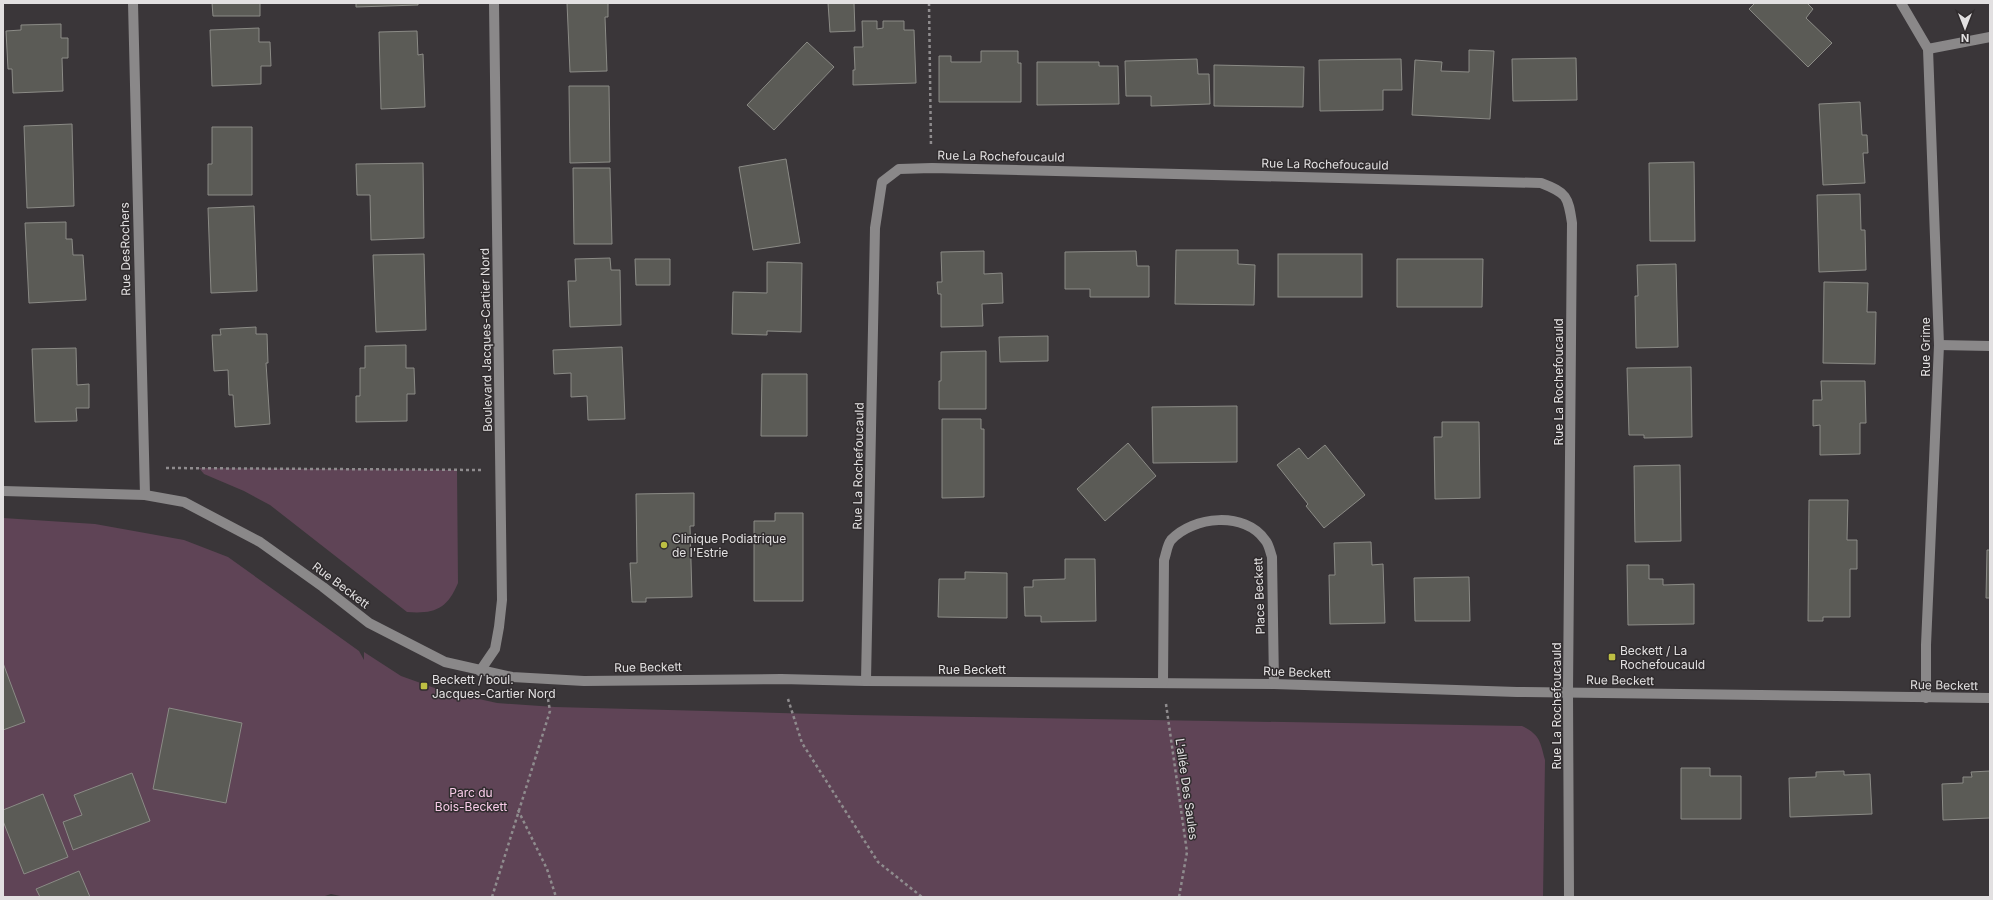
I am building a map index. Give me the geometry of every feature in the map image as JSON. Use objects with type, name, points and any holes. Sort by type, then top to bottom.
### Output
[{"type":"street","name":"Rue DesRochers","points":[[133,3],[143,468],[145,495]]},
{"type":"street","name":"Boulevard Jacques-Cartier Nord","points":[[480,671],[495,649],[500,628],[502,600],[494,3]]},
{"type":"street","name":"Rue Grime","points":[[1901,3],[1928,49],[1939,345],[1926,645],[1926,698]]},
{"type":"street","points":[[1928,49],[1990,37]]},
{"type":"street","name":"Rue La Rochefoucauld","points":[[866,681],[875,228],[882,182],[899,169],[932,168],[1541,182],[1560,190],[1569,203],[1572,223],[1568,692],[1569,897]]},
{"type":"street","points":[[1939,345],[1990,346]]},
{"type":"street","name":"Rue Beckett","points":[[3,490],[145,495],[184,502],[260,542],[323,587],[369,623],[445,662],[512,677],[584,680],[781,678],[866,681],[1274,684],[1568,692],[1990,698]]},
{"type":"street","name":"Place Beckett","points":[[1162,683],[1164,560],[1170,541],[1187,527],[1204,521],[1227,520],[1249,526],[1265,540],[1272,557],[1274,684]]},
{"type":"path","points":[[929,3],[932,168]]},
{"type":"path","points":[[143,468],[501,470]]},
{"type":"path","points":[[781,678],[802,743],[878,862],[922,897]]},
{"type":"path","points":[[492,897],[550,711],[544,679]]},
{"type":"path","name":"L'allée Des Saules","points":[[1162,683],[1187,852],[1179,897]]},
{"type":"path","points":[[518,810],[547,868],[556,897]]},
{"type":"green space","points":[[199,468],[457,470],[458,583],[454,592],[444,604],[433,611],[407,612],[270,505],[244,491],[204,474]]},
{"type":"green space","name":"Parc du Bois-Beckett","points":[[3,518],[95,524],[184,540],[228,557],[359,651],[364,660],[364,652],[401,676],[443,691],[497,703],[555,707],[853,715],[1522,726],[1536,736],[1542,748],[1545,760],[1543,897],[345,897],[331,894],[322,897],[3,897]]},
{"type":"building","points":[[212,3],[260,3],[260,16],[213,16]]},
{"type":"building","points":[[356,3],[418,3],[418,5],[356,7]]},
{"type":"building","points":[[567,3],[608,3],[608,17],[605,17],[607,71],[570,72]]},
{"type":"building","points":[[828,3],[854,3],[855,31],[830,32]]},
{"type":"building","points":[[1755,3],[1807,3],[1813,9],[1806,18],[1832,43],[1808,67],[1749,9]]},
{"type":"building","points":[[862,21],[877,21],[877,29],[883,28],[883,21],[904,21],[904,30],[914,30],[916,83],[853,85],[853,70],[855,70],[854,47],[863,47]]},
{"type":"building","points":[[61,24],[61,38],[68,38],[68,58],[62,58],[63,91],[13,93],[12,69],[8,69],[6,31],[21,30],[21,25]]},
{"type":"building","points":[[259,28],[259,42],[270,42],[271,66],[261,66],[261,84],[212,86],[210,30]]},
{"type":"building","points":[[417,31],[418,55],[423,54],[425,107],[381,109],[379,32]]},
{"type":"building","points":[[807,42],[834,67],[774,130],[747,105]]},
{"type":"building","points":[[1469,50],[1494,51],[1490,119],[1412,115],[1415,60],[1442,62],[1441,71],[1469,72]]},
{"type":"building","points":[[981,51],[1018,51],[1018,63],[1021,63],[1021,102],[939,102],[939,56],[951,56],[951,62],[981,62]]},
{"type":"building","points":[[1576,58],[1577,100],[1513,101],[1512,59]]},
{"type":"building","points":[[1197,59],[1198,74],[1209,74],[1210,104],[1151,106],[1151,96],[1126,96],[1125,61]]},
{"type":"building","points":[[1401,59],[1402,90],[1383,90],[1383,110],[1320,111],[1319,60]]},
{"type":"building","points":[[1037,62],[1099,62],[1099,66],[1118,66],[1119,104],[1037,105]]},
{"type":"building","points":[[1214,65],[1304,67],[1303,107],[1214,106]]},
{"type":"building","points":[[569,86],[609,86],[610,162],[570,163]]},
{"type":"building","points":[[1860,102],[1862,135],[1867,135],[1868,153],[1863,153],[1865,183],[1823,185],[1819,104]]},
{"type":"building","points":[[72,124],[74,206],[27,208],[24,126]]},
{"type":"building","points":[[212,127],[252,127],[252,195],[208,195],[208,164],[212,164]]},
{"type":"building","points":[[786,159],[800,243],[753,250],[739,167]]},
{"type":"building","points":[[1694,162],[1695,241],[1650,241],[1649,163]]},
{"type":"building","points":[[423,163],[424,238],[371,240],[370,195],[357,195],[356,164]]},
{"type":"building","points":[[573,168],[610,168],[612,244],[574,244]]},
{"type":"building","points":[[1860,194],[1861,230],[1865,230],[1866,270],[1819,272],[1817,195]]},
{"type":"building","points":[[254,206],[257,291],[211,293],[208,208]]},
{"type":"building","points":[[66,222],[66,239],[72,239],[73,255],[83,255],[86,300],[29,303],[25,223]]},
{"type":"building","points":[[1176,250],[1238,250],[1238,264],[1255,265],[1254,305],[1175,304]]},
{"type":"building","points":[[984,251],[984,274],[1002,273],[1003,303],[982,304],[983,326],[941,327],[941,294],[938,294],[937,282],[942,282],[941,252]]},
{"type":"building","points":[[1136,251],[1137,266],[1149,266],[1149,297],[1090,297],[1090,289],[1065,289],[1065,252]]},
{"type":"building","points":[[424,254],[426,330],[376,332],[373,255]]},
{"type":"building","points":[[1278,254],[1362,254],[1362,297],[1278,297]]},
{"type":"building","points":[[610,258],[611,270],[620,270],[621,325],[570,327],[568,281],[576,281],[575,259]]},
{"type":"building","points":[[635,259],[670,259],[670,285],[636,285]]},
{"type":"building","points":[[1397,259],[1483,259],[1482,307],[1397,307]]},
{"type":"building","points":[[767,262],[802,263],[801,332],[767,331],[767,335],[732,334],[733,292],[767,293]]},
{"type":"building","points":[[1676,264],[1678,347],[1636,348],[1635,296],[1638,296],[1637,265]]},
{"type":"building","points":[[1824,282],[1868,283],[1867,312],[1876,312],[1875,364],[1823,363]]},
{"type":"building","points":[[256,327],[256,334],[267,334],[268,363],[266,363],[270,424],[235,427],[233,395],[229,395],[228,370],[214,371],[212,335],[221,335],[220,329]]},
{"type":"building","points":[[1048,336],[1048,361],[1000,362],[999,337]]},
{"type":"building","points":[[406,345],[406,368],[414,368],[415,394],[407,394],[407,421],[356,422],[356,396],[360,396],[360,368],[365,368],[365,346]]},
{"type":"building","points":[[622,347],[625,419],[588,420],[587,396],[571,397],[571,373],[554,374],[553,350]]},
{"type":"building","points":[[76,348],[77,385],[89,384],[89,408],[76,408],[77,421],[35,422],[32,349]]},
{"type":"building","points":[[986,351],[986,409],[939,409],[941,352]]},
{"type":"building","points":[[1691,367],[1692,437],[1644,438],[1644,435],[1629,435],[1627,368]]},
{"type":"building","points":[[762,374],[807,374],[807,436],[761,436]]},
{"type":"building","points":[[1821,381],[1865,381],[1866,423],[1860,423],[1860,454],[1820,455],[1820,425],[1813,426],[1813,400],[1822,400]]},
{"type":"building","points":[[1237,406],[1237,462],[1153,463],[1152,407]]},
{"type":"building","points":[[942,419],[981,419],[981,429],[984,429],[984,497],[942,498]]},
{"type":"building","points":[[1442,422],[1479,422],[1480,498],[1435,499],[1434,437],[1442,437]]},
{"type":"building","points":[[1128,443],[1156,476],[1105,521],[1077,489]]},
{"type":"building","points":[[1325,445],[1365,495],[1324,528],[1306,506],[1308,504],[1277,465],[1299,448],[1308,459]]},
{"type":"building","points":[[1680,465],[1681,541],[1635,542],[1634,466]]},
{"type":"building","name":"Clinique Podiatrique de l'Estrie","points":[[694,493],[694,526],[690,526],[692,597],[646,598],[646,602],[632,602],[630,563],[637,563],[636,494]]},
{"type":"building","points":[[1809,500],[1848,500],[1847,540],[1857,540],[1857,569],[1850,569],[1850,617],[1823,617],[1823,621],[1808,621]]},
{"type":"building","points":[[775,513],[803,513],[803,601],[754,601],[754,521],[775,521]]},
{"type":"building","points":[[1371,542],[1372,565],[1383,564],[1385,623],[1330,624],[1329,575],[1335,575],[1334,543]]},
{"type":"building","points":[[1987,550],[1990,550],[1990,598],[1986,598]]},
{"type":"building","points":[[1065,559],[1095,559],[1096,621],[1041,622],[1041,616],[1025,616],[1024,587],[1033,587],[1033,580],[1065,579]]},
{"type":"building","points":[[1627,565],[1649,565],[1649,579],[1663,579],[1663,585],[1694,584],[1694,624],[1628,625]]},
{"type":"building","points":[[965,572],[1007,573],[1007,618],[938,617],[939,579],[965,579]]},
{"type":"building","points":[[1469,577],[1470,621],[1415,621],[1414,578]]},
{"type":"building","points":[[3,663],[25,722],[3,730]]},
{"type":"building","points":[[169,708],[242,723],[226,803],[153,789]]},
{"type":"building","points":[[1681,768],[1710,768],[1710,776],[1741,776],[1741,819],[1681,819]]},
{"type":"building","points":[[1844,771],[1844,775],[1870,774],[1872,814],[1790,817],[1789,778],[1816,777],[1816,772]]},
{"type":"building","points":[[1990,771],[1990,818],[1943,820],[1942,784],[1963,783],[1963,777],[1972,777],[1971,772]]},
{"type":"building","points":[[132,773],[150,821],[73,850],[63,822],[82,815],[74,795]]},
{"type":"building","points":[[43,794],[68,857],[24,874],[3,821],[3,810]]},
{"type":"building","points":[[79,871],[90,897],[40,897],[36,889]]},
{"type":"place","name":"Clinique Podiatrique de l'Estrie","points":[[664,545]]},
{"type":"place","name":"Beckett / La Rochefoucauld","points":[[1612,657]]},
{"type":"place","name":"Beckett / boul. Jacques-Cartier Nord","points":[[424,686]]}]
